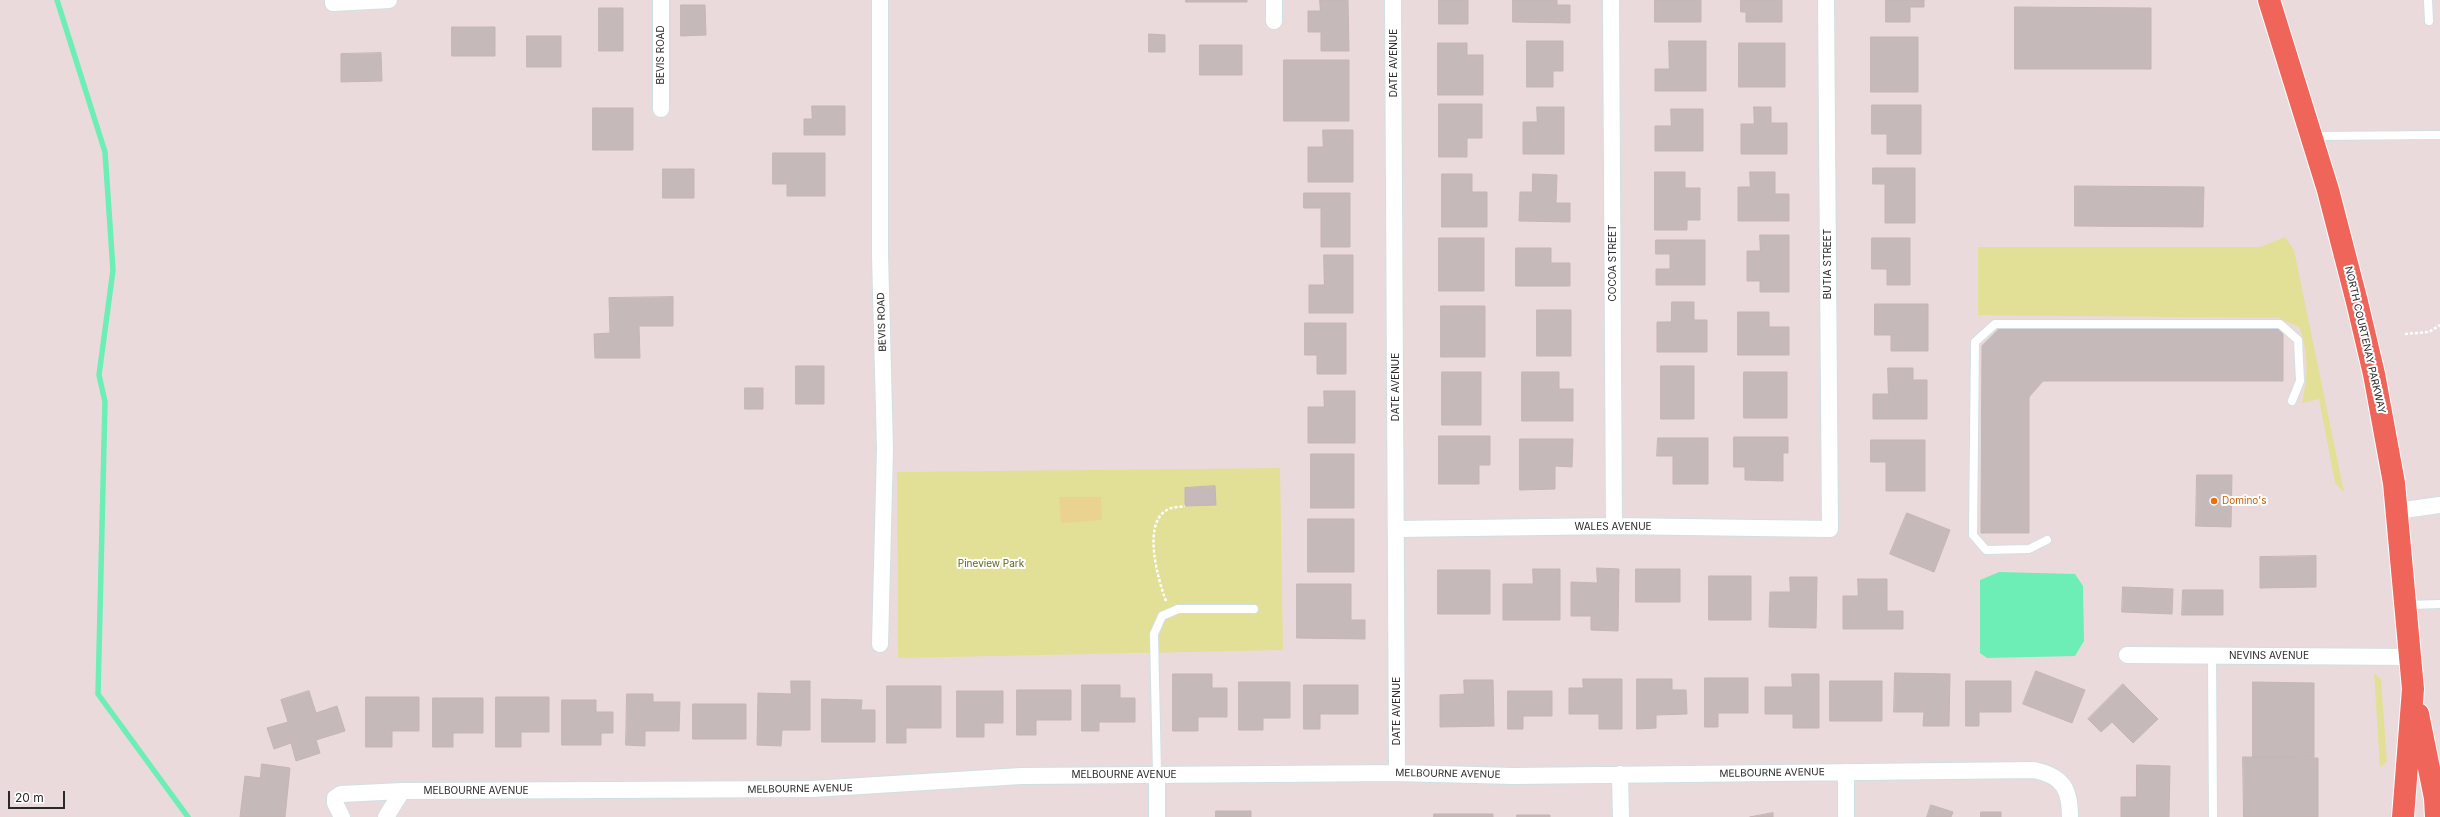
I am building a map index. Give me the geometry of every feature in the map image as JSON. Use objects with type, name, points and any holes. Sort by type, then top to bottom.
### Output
[{"type":"main road","name":"NORTH COURTENAY PARKWAY","points":[[2269,0],[2330,197],[2372,367],[2397,511],[2412,689],[2403,817]]},
{"type":"main road","name":"NORTH COURTENAY PARKWAY","points":[[2412,689],[2435,798],[2436,817]]},
{"type":"street","points":[[333,0],[333,4],[389,0]]},
{"type":"street","name":"BEVIS ROAD","points":[[661,0],[661,109]]},
{"type":"street","name":"BEVIS ROAD","points":[[880,0],[880,254],[885,449],[880,644]]},
{"type":"street","points":[[1274,0],[1274,21]]},
{"type":"street","name":"DATE AVENUE","points":[[1393,0],[1397,529],[1397,773]]},
{"type":"street","name":"COCOA STREET","points":[[1611,0],[1614,526]]},
{"type":"street","name":"BUTIA STREET","points":[[1826,0],[1830,529]]},
{"type":"street","points":[[2397,511],[2440,505]]},
{"type":"street","name":"WALES AVENUE","points":[[1397,529],[1614,526],[1830,529]]},
{"type":"street","name":"NEVINS AVENUE","points":[[2128,655],[2410,657]]},
{"type":"street","name":"MELBOURNE AVENUE","points":[[342,817],[334,803],[335,798],[341,794],[402,791],[813,789],[1021,776],[1157,774],[1397,773],[1513,776],[2034,770],[2049,773],[2066,789],[2070,800],[2070,817]]},
{"type":"street","points":[[1846,772],[1846,815]]},
{"type":"street","points":[[1157,774],[1157,817]]},
{"type":"street","points":[[1620,774],[1621,817]]},
{"type":"street","points":[[386,817],[402,791]]},
{"type":"lane","points":[[2428,0],[2429,20]]},
{"type":"lane","points":[[2312,136],[2440,135]]},
{"type":"lane","points":[[2047,540],[2029,549],[1986,550],[1973,535],[1975,342],[1995,324],[2280,324],[2298,340],[2300,381],[2292,401]]},
{"type":"lane","points":[[2406,605],[2440,604]]},
{"type":"lane","points":[[1157,774],[1154,634],[1162,616],[1178,609],[1254,608]]},
{"type":"lane","points":[[2212,656],[2213,817]]},
{"type":"path","points":[[2405,334],[2429,332],[2440,324]]},
{"type":"path","points":[[1170,612],[1163,590],[1152,534],[1157,519],[1167,510],[1185,506]]},
{"type":"green space","points":[[2285,237],[2294,250],[2344,492],[2335,483],[2319,399],[2302,403],[2306,374],[2306,355],[2305,346],[2299,327],[2278,318],[1978,315],[1978,247],[2260,247]]},
{"type":"green space","name":"Pineview Park","points":[[1280,468],[1283,650],[898,658],[897,472]]},
{"type":"green space","points":[[2374,673],[2381,679],[2387,762],[2380,767]]},
{"type":"shaded area","points":[[1059,497],[1101,497],[1102,520],[1061,523]]},
{"type":"shaded area","points":[[1999,572],[2075,574],[2083,586],[2084,641],[2075,656],[1987,658],[1980,653],[1980,580]]},
{"type":"building","points":[[1186,0],[1247,0],[1247,2],[1186,2]]},
{"type":"building","points":[[1320,0],[1348,0],[1349,51],[1321,51],[1321,32],[1308,32],[1308,11],[1320,11]]},
{"type":"building","points":[[1439,0],[1468,0],[1468,24],[1439,24]]},
{"type":"building","points":[[1513,0],[1557,0],[1557,5],[1570,5],[1570,23],[1513,22]]},
{"type":"building","points":[[1655,0],[1701,0],[1701,22],[1655,22]]},
{"type":"building","points":[[1741,0],[1782,0],[1782,22],[1746,22],[1746,12],[1741,12]]},
{"type":"building","points":[[1886,0],[1924,0],[1924,7],[1910,7],[1910,22],[1886,22]]},
{"type":"building","points":[[681,5],[705,5],[706,35],[681,36]]},
{"type":"building","points":[[2015,7],[2151,8],[2151,69],[2015,69]]},
{"type":"building","points":[[599,8],[623,8],[623,51],[599,51]]},
{"type":"building","points":[[452,27],[495,27],[495,56],[452,56]]},
{"type":"building","points":[[1149,34],[1165,35],[1165,52],[1149,52]]},
{"type":"building","points":[[527,36],[561,36],[561,67],[527,67]]},
{"type":"building","points":[[1871,37],[1918,37],[1918,92],[1871,92]]},
{"type":"building","points":[[1527,41],[1563,41],[1563,71],[1553,71],[1553,87],[1527,87]]},
{"type":"building","points":[[1669,41],[1706,41],[1706,91],[1655,91],[1655,69],[1669,69]]},
{"type":"building","points":[[1438,43],[1467,43],[1467,55],[1483,55],[1483,95],[1438,95]]},
{"type":"building","points":[[1739,43],[1785,43],[1785,87],[1739,87]]},
{"type":"building","points":[[1200,45],[1242,45],[1242,75],[1200,75]]},
{"type":"building","points":[[381,53],[382,81],[341,82],[341,54]]},
{"type":"building","points":[[1284,60],[1349,60],[1349,121],[1284,121]]},
{"type":"building","points":[[1439,104],[1482,104],[1482,138],[1467,138],[1467,157],[1439,157]]},
{"type":"building","points":[[1872,105],[1921,105],[1921,154],[1887,154],[1887,134],[1872,134]]},
{"type":"building","points":[[812,106],[845,106],[845,135],[804,135],[804,119],[812,119]]},
{"type":"building","points":[[1537,107],[1564,107],[1564,154],[1523,154],[1523,122],[1537,122]]},
{"type":"building","points":[[1754,107],[1771,107],[1771,123],[1787,123],[1787,154],[1741,154],[1741,124],[1754,124]]},
{"type":"building","points":[[593,108],[633,108],[633,150],[593,150]]},
{"type":"building","points":[[1671,109],[1703,109],[1703,151],[1655,151],[1655,126],[1671,126]]},
{"type":"building","points":[[1323,130],[1353,130],[1353,182],[1308,182],[1308,147],[1323,147]]},
{"type":"building","points":[[773,153],[825,153],[825,196],[787,196],[787,184],[773,184]]},
{"type":"building","points":[[1873,168],[1915,168],[1915,223],[1885,223],[1885,184],[1873,184]]},
{"type":"building","points":[[663,169],[694,169],[694,198],[663,198]]},
{"type":"building","points":[[1655,172],[1685,172],[1685,188],[1700,188],[1700,220],[1687,220],[1687,230],[1655,230]]},
{"type":"building","points":[[1750,172],[1775,172],[1775,194],[1789,194],[1789,221],[1738,221],[1738,187],[1750,187]]},
{"type":"building","points":[[1442,174],[1472,174],[1472,192],[1487,192],[1487,227],[1442,227]]},
{"type":"building","points":[[1533,174],[1557,175],[1556,203],[1570,203],[1570,222],[1519,221],[1520,192],[1532,192]]},
{"type":"building","points":[[2075,186],[2204,187],[2203,227],[2075,226]]},
{"type":"building","points":[[1304,193],[1350,193],[1350,247],[1321,247],[1321,208],[1304,208]]},
{"type":"building","points":[[1760,235],[1789,235],[1789,292],[1760,292],[1760,281],[1747,281],[1747,251],[1760,251]]},
{"type":"building","points":[[1439,238],[1484,238],[1484,291],[1439,291]]},
{"type":"building","points":[[1872,238],[1910,238],[1910,285],[1887,285],[1887,269],[1872,269]]},
{"type":"building","points":[[1656,240],[1705,240],[1705,285],[1656,285],[1656,269],[1670,269],[1670,254],[1656,254]]},
{"type":"building","points":[[1516,248],[1551,248],[1551,263],[1570,263],[1570,286],[1516,286]]},
{"type":"building","points":[[1324,255],[1353,255],[1353,313],[1309,313],[1309,285],[1324,285]]},
{"type":"building","points":[[673,297],[673,326],[639,326],[640,358],[595,358],[594,334],[610,333],[609,298]]},
{"type":"building","points":[[1672,302],[1694,302],[1694,320],[1707,320],[1707,352],[1657,352],[1657,322],[1671,322]]},
{"type":"building","points":[[1875,304],[1928,304],[1928,351],[1891,351],[1891,335],[1875,335]]},
{"type":"building","points":[[1441,306],[1485,306],[1485,357],[1441,357]]},
{"type":"building","points":[[1537,310],[1571,310],[1571,356],[1537,356]]},
{"type":"building","points":[[1738,312],[1769,312],[1769,327],[1789,327],[1789,355],[1738,355]]},
{"type":"building","points":[[1305,323],[1346,323],[1346,374],[1317,374],[1317,355],[1305,355]]},
{"type":"building","points":[[1999,329],[2283,329],[2283,381],[2043,381],[2029,397],[2029,533],[1981,533],[1982,346]]},
{"type":"building","points":[[796,366],[824,366],[824,404],[796,404]]},
{"type":"building","points":[[1661,366],[1694,366],[1694,419],[1661,419]]},
{"type":"building","points":[[1888,368],[1913,368],[1913,380],[1927,380],[1927,419],[1873,419],[1873,394],[1888,394]]},
{"type":"building","points":[[1442,372],[1481,372],[1481,425],[1442,425]]},
{"type":"building","points":[[1522,372],[1559,372],[1559,389],[1573,389],[1573,421],[1522,421]]},
{"type":"building","points":[[1744,372],[1787,372],[1787,418],[1744,418]]},
{"type":"building","points":[[745,388],[763,388],[763,409],[745,409]]},
{"type":"building","points":[[1324,391],[1355,391],[1355,443],[1308,443],[1308,407],[1324,407]]},
{"type":"building","points":[[1439,436],[1490,436],[1490,465],[1479,465],[1479,484],[1439,484]]},
{"type":"building","points":[[1734,437],[1788,437],[1788,453],[1783,453],[1783,481],[1745,480],[1745,467],[1734,467]]},
{"type":"building","points":[[1658,438],[1708,438],[1708,484],[1673,484],[1673,456],[1657,456]]},
{"type":"building","points":[[1520,439],[1573,439],[1572,467],[1555,466],[1555,489],[1520,490]]},
{"type":"building","points":[[1871,440],[1925,440],[1925,491],[1886,491],[1886,462],[1871,462]]},
{"type":"building","points":[[1311,454],[1354,454],[1354,508],[1311,508]]},
{"type":"building","name":"Domino's","points":[[2197,475],[2232,475],[2231,527],[2196,526]]},
{"type":"building","points":[[1215,486],[1216,505],[1185,506],[1185,488]]},
{"type":"building","points":[[1907,513],[1950,530],[1934,572],[1890,554]]},
{"type":"building","points":[[1308,519],[1354,519],[1354,572],[1308,572]]},
{"type":"building","points":[[2316,556],[2316,587],[2260,588],[2260,557]]},
{"type":"building","points":[[1597,568],[1619,569],[1618,631],[1591,630],[1591,616],[1571,616],[1571,582],[1597,583]]},
{"type":"building","points":[[1533,569],[1560,569],[1560,620],[1503,620],[1503,584],[1533,584]]},
{"type":"building","points":[[1636,569],[1680,569],[1680,602],[1636,602]]},
{"type":"building","points":[[1438,570],[1490,570],[1490,614],[1438,614]]},
{"type":"building","points":[[1709,576],[1751,576],[1751,620],[1709,620]]},
{"type":"building","points":[[1790,577],[1817,577],[1816,628],[1769,627],[1770,592],[1790,592]]},
{"type":"building","points":[[1858,579],[1887,579],[1887,611],[1903,611],[1903,629],[1843,629],[1843,596],[1858,596]]},
{"type":"building","points":[[1297,584],[1351,584],[1351,620],[1365,620],[1365,639],[1297,638]]},
{"type":"building","points":[[2123,587],[2173,589],[2172,614],[2122,612]]},
{"type":"building","points":[[2183,590],[2223,590],[2223,615],[2182,615]]},
{"type":"building","points":[[2036,671],[2085,690],[2072,723],[2023,704]]},
{"type":"building","points":[[1895,673],[1950,674],[1949,726],[1923,726],[1924,712],[1894,712]]},
{"type":"building","points":[[1173,674],[1212,674],[1212,688],[1227,688],[1227,717],[1198,717],[1198,731],[1173,731]]},
{"type":"building","points":[[1792,674],[1819,674],[1819,728],[1793,728],[1793,714],[1765,714],[1765,687],[1792,687]]},
{"type":"building","points":[[1705,678],[1748,678],[1748,713],[1718,713],[1718,727],[1705,727]]},
{"type":"building","points":[[1583,679],[1622,679],[1622,729],[1599,729],[1599,714],[1569,714],[1569,688],[1583,688]]},
{"type":"building","points":[[1637,679],[1672,679],[1672,690],[1686,690],[1687,714],[1656,715],[1656,728],[1637,729]]},
{"type":"building","points":[[1464,680],[1493,680],[1494,726],[1440,727],[1440,695],[1464,694]]},
{"type":"building","points":[[791,681],[810,681],[810,730],[782,730],[781,746],[757,745],[758,693],[791,694]]},
{"type":"building","points":[[1830,681],[1882,681],[1882,721],[1830,721]]},
{"type":"building","points":[[1966,681],[2011,681],[2011,712],[1979,712],[1979,726],[1966,726]]},
{"type":"building","points":[[1239,682],[1290,682],[1290,718],[1263,718],[1263,730],[1239,730]]},
{"type":"building","points":[[2253,682],[2314,683],[2314,757],[2253,757]]},
{"type":"building","points":[[2123,684],[2158,719],[2133,743],[2112,722],[2101,732],[2088,719]]},
{"type":"building","points":[[1082,685],[1120,685],[1120,698],[1135,698],[1135,722],[1099,722],[1099,731],[1082,731]]},
{"type":"building","points":[[1304,685],[1358,685],[1358,714],[1320,714],[1320,729],[1304,729]]},
{"type":"building","points":[[887,686],[941,686],[941,728],[906,728],[906,743],[887,743]]},
{"type":"building","points":[[1017,690],[1071,690],[1071,720],[1036,720],[1036,735],[1017,735]]},
{"type":"building","points":[[309,691],[316,713],[337,706],[345,731],[316,740],[320,753],[296,761],[291,743],[274,749],[267,728],[288,722],[281,700]]},
{"type":"building","points":[[957,691],[1003,691],[1003,723],[984,723],[984,737],[957,737]]},
{"type":"building","points":[[1508,691],[1552,691],[1552,716],[1523,716],[1523,729],[1508,729]]},
{"type":"building","points":[[627,694],[653,694],[653,702],[680,702],[679,731],[645,731],[645,746],[626,745]]},
{"type":"building","points":[[366,697],[419,697],[419,731],[392,731],[392,747],[366,747]]},
{"type":"building","points":[[496,697],[549,697],[549,732],[521,732],[521,747],[496,747]]},
{"type":"building","points":[[433,698],[483,698],[483,733],[453,733],[453,747],[433,747]]},
{"type":"building","points":[[822,699],[862,700],[861,710],[875,710],[875,742],[822,742]]},
{"type":"building","points":[[562,700],[596,700],[596,712],[613,712],[613,733],[601,733],[601,745],[562,745]]},
{"type":"building","points":[[693,704],[746,704],[746,739],[693,739]]},
{"type":"building","points":[[2243,757],[2318,758],[2318,817],[2244,817]]},
{"type":"building","points":[[262,764],[290,768],[285,817],[240,817],[245,776],[260,778]]},
{"type":"building","points":[[2137,765],[2170,766],[2169,817],[2121,817],[2121,797],[2136,797]]},
{"type":"building","points":[[1931,805],[1953,812],[1951,817],[1927,817]]},
{"type":"building","points":[[1216,811],[1251,811],[1251,817],[1216,817]]},
{"type":"building","points":[[1981,812],[2001,812],[2001,817],[1981,817]]},
{"type":"building","points":[[1773,813],[1773,817],[1750,817]]},
{"type":"building","points":[[1434,814],[1493,814],[1493,817],[1434,817]]},
{"type":"building","points":[[1517,815],[1550,815],[1550,817],[1517,817]]},
{"type":"waterway","points":[[57,0],[105,152],[113,270],[99,375],[105,402],[98,694],[188,817]]},
{"type":"place","name":"Domino's","points":[[2214,501]]}]
